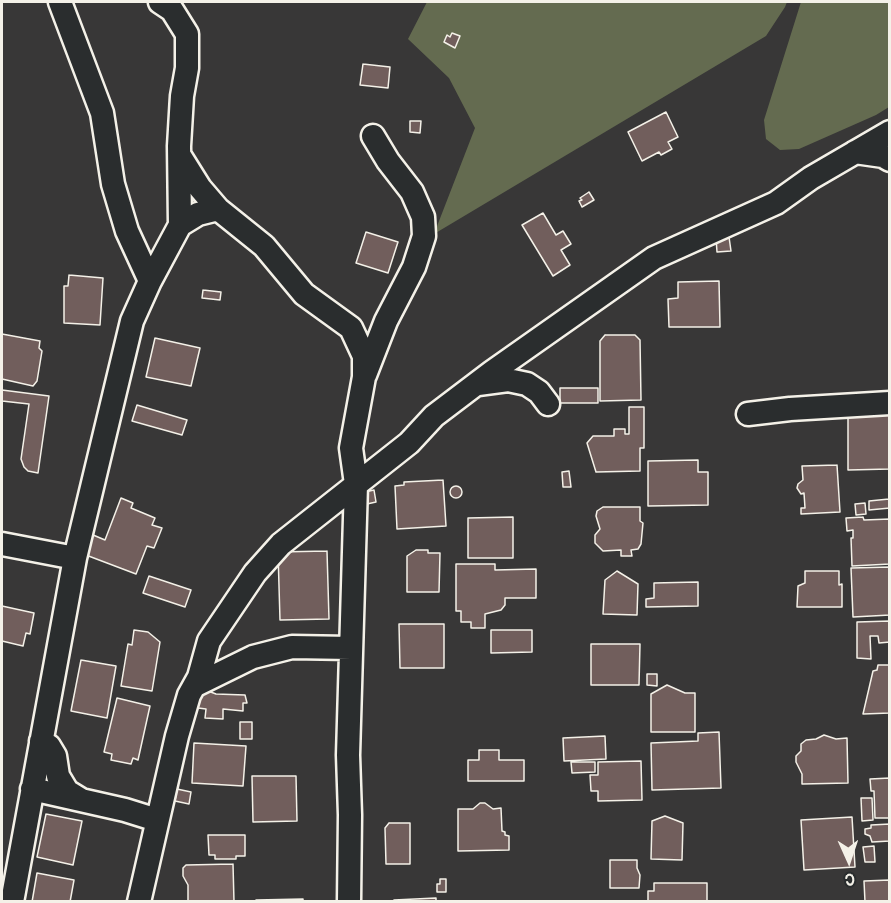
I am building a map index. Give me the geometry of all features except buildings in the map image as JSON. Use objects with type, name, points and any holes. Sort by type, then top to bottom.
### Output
[{"type":"street","points":[[60,2],[102,113],[113,184],[127,231],[150,281]]},
{"type":"street","points":[[12,902],[75,558],[132,321],[180,225],[182,96],[188,68],[187,34],[168,4]]},
{"type":"street","points":[[140,902],[177,736],[199,677],[209,641],[255,573],[281,544],[409,443],[434,416],[654,258],[776,203],[811,178],[890,132]]},
{"type":"street","points":[[350,902],[348,755],[356,484],[351,448],[364,377],[386,321],[414,267],[424,236],[423,217],[412,192],[387,161],[373,136]]},
{"type":"street","points":[[855,152],[883,156],[890,160]]},
{"type":"street","points":[[180,154],[200,188],[218,209],[264,246],[304,294],[351,328],[363,356],[364,377]]},
{"type":"street","points":[[180,225],[198,214],[218,209]]},
{"type":"street","points":[[475,385],[508,380],[527,384],[539,392],[548,404]]},
{"type":"street","points":[[748,414],[890,403]]},
{"type":"street","points":[[2,544],[75,558]]},
{"type":"street","points":[[194,686],[253,657],[292,647],[351,648]]},
{"type":"street","points":[[41,741],[49,746],[55,756],[58,776],[67,791],[81,800]]},
{"type":"street","points":[[32,789],[157,820]]},
{"type":"green space","points":[[427,2],[787,2],[766,36],[434,234],[475,128],[449,78],[408,39]]},
{"type":"green space","points":[[801,2],[889,2],[889,107],[799,149],[780,150],[766,139],[764,120]]}]
